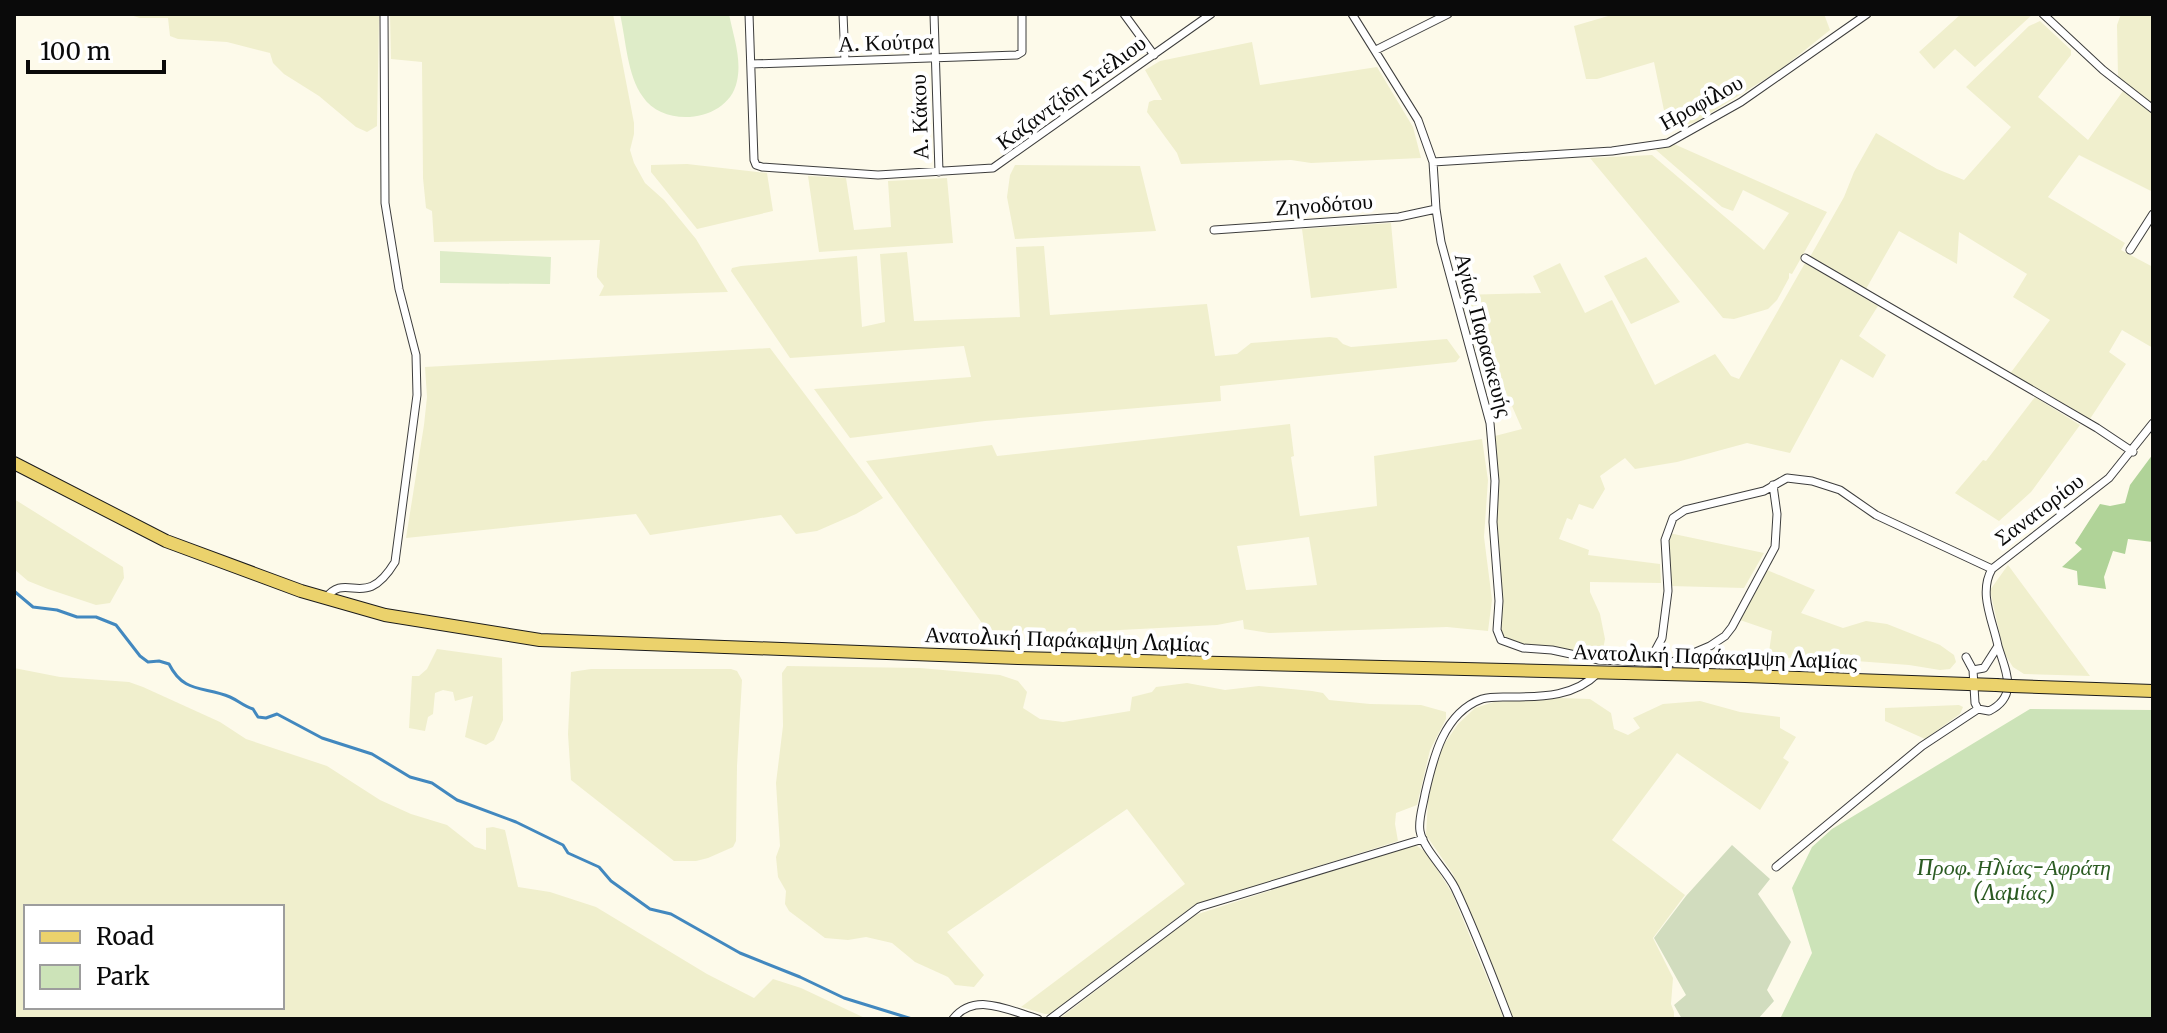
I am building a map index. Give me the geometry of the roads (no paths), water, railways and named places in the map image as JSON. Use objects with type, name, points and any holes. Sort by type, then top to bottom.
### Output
[{"type":"main road","name":"Ανατολική Παράκαμψη Λαμίας","points":[[14,463],[166,541],[325,599],[441,626],[573,643],[1599,672],[1641,664],[1974,684],[2153,691]]},
{"type":"street","points":[[325,599],[336,588],[345,586],[358,590],[377,585],[395,562],[417,395],[416,355],[399,289],[385,203],[384,14]]},
{"type":"street","points":[[749,14],[751,64]]},
{"type":"street","points":[[843,14],[845,61]]},
{"type":"street","name":"Α. Κάκου","points":[[934,14],[939,172]]},
{"type":"street","name":"Α. Κούτρα","points":[[751,64],[1017,55],[1022,52],[1022,14]]},
{"type":"street","points":[[1124,14],[1154,55]]},
{"type":"street","name":"Καζαντζίδη Στέλιου","points":[[751,64],[756,165],[861,175],[999,166],[1211,14]]},
{"type":"street","name":"Αγίας Παρασκευής","points":[[1352,14],[1418,120],[1433,162],[1436,209],[1449,273],[1490,423],[1495,481],[1493,531],[1499,636],[1509,645],[1523,648],[1641,664]]},
{"type":"street","points":[[1376,50],[1448,14]]},
{"type":"street","name":"Ηροφίλου","points":[[1433,162],[1612,151],[1668,143],[1741,102],[1867,14]]},
{"type":"street","points":[[2043,14],[2103,70],[2153,109]]},
{"type":"street","name":"Ζηνοδότου","points":[[1214,230],[1399,217],[1436,209]]},
{"type":"street","points":[[2130,250],[2153,214]]},
{"type":"street","points":[[1805,258],[2133,452]]},
{"type":"street","name":"Σανατορίου","points":[[1978,709],[1989,711],[2007,696],[2007,676],[1985,593],[1986,580],[1992,569],[2099,487],[2133,452],[2153,423]]},
{"type":"street","points":[[1641,664],[1655,651],[1662,638],[1668,591],[1665,540],[1673,518],[1685,510],[1764,491],[1784,479],[1793,478],[1836,489],[1876,515],[1992,569]]},
{"type":"street","points":[[1641,664],[1681,660],[1728,633],[1775,547],[1777,514],[1773,485]]},
{"type":"street","points":[[1973,670],[1984,668],[1998,646]]},
{"type":"street","points":[[1776,867],[1922,746],[1978,709],[1973,670],[1966,657]]},
{"type":"street","points":[[1509,1019],[1455,888],[1423,839],[1420,824],[1434,752],[1442,737],[1465,710],[1479,700],[1571,691],[1587,684],[1599,672]]},
{"type":"street","points":[[1050,1019],[1199,907],[1423,839]]},
{"type":"street","points":[[953,1019],[965,1007],[977,1003],[1038,1019]]},
{"type":"waterway","points":[[14,591],[33,607],[77,617],[96,617],[116,625],[140,656],[148,662],[169,664],[188,685],[230,697],[253,709],[258,717],[277,714],[322,738],[372,754],[410,777],[432,783],[457,800],[516,822],[563,845],[568,853],[599,867],[611,881],[650,909],[671,914],[740,953],[844,998],[912,1019]]},
{"type":"park label","name":"Προφ. Ηλίας-Αφράτη (Λαμίας)","points":[[2014,880]]}]
